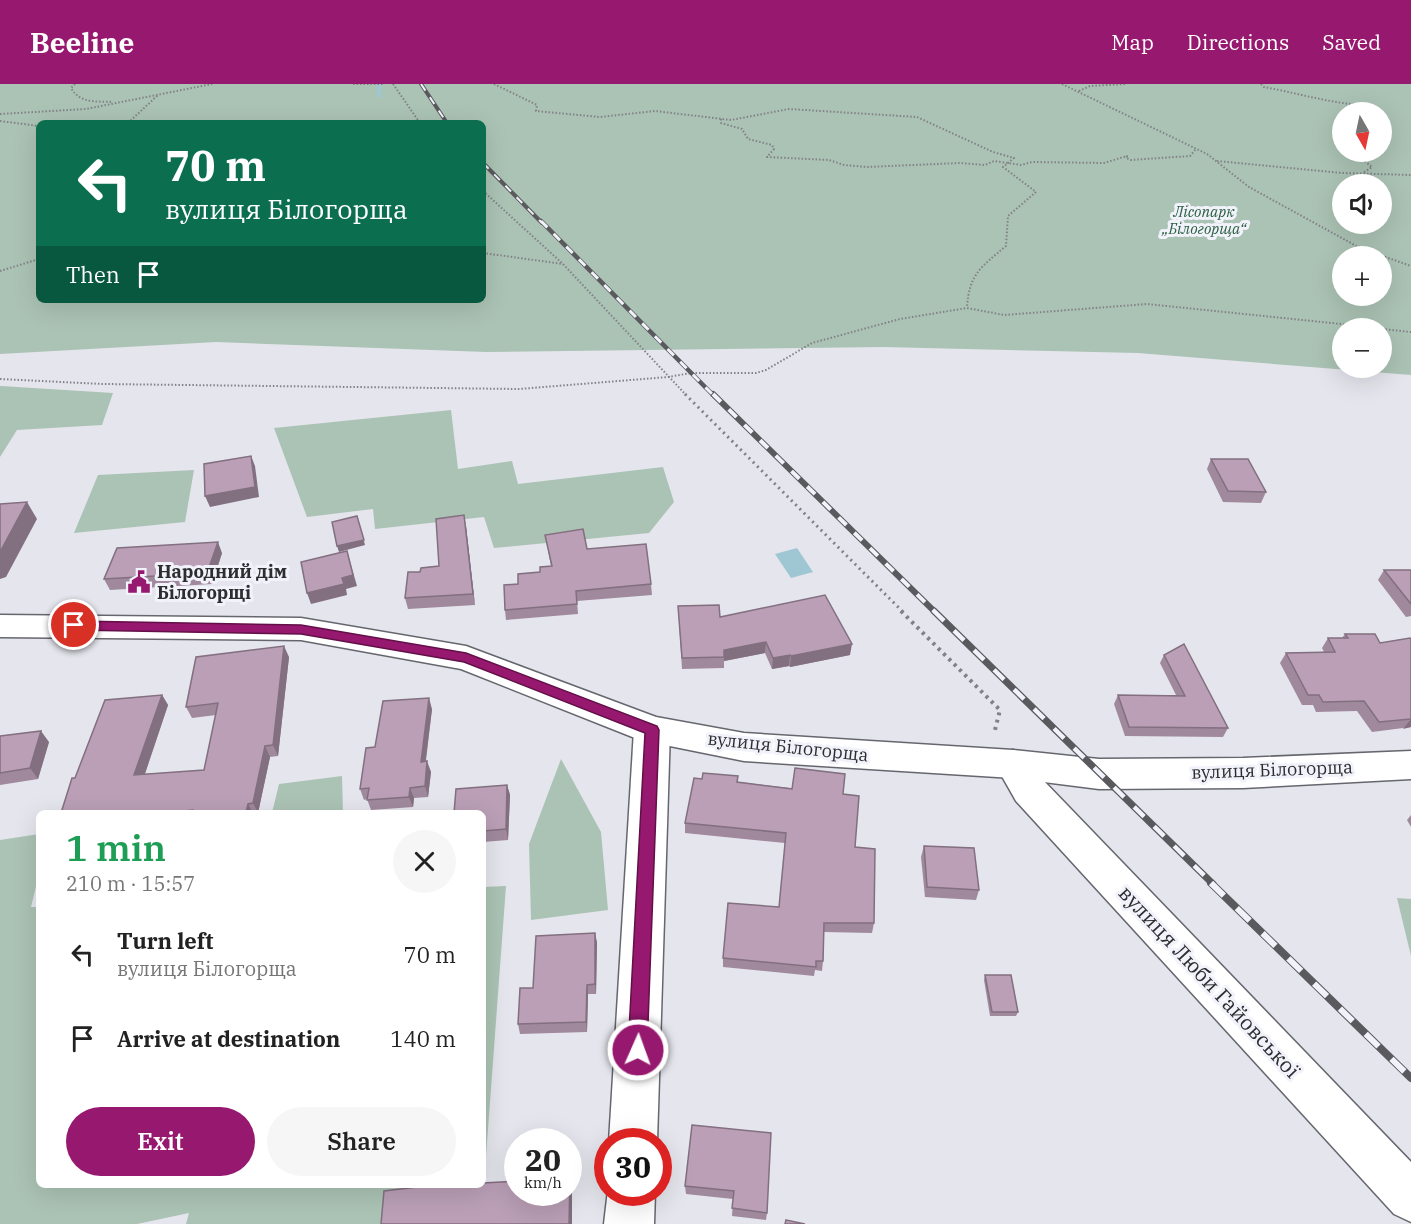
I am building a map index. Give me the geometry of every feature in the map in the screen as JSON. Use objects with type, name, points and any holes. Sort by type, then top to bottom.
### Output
[{"type":"street","name":"вулиця Білогорща","points":[[0,626],[301,630],[466,658],[652,730],[744,747],[999,764],[1099,774],[1243,773],[1411,765]]},
{"type":"street","points":[[634,1128],[652,730]]},
{"type":"street","name":"вулиця Люби Гайовської","points":[[999,764],[1029,790],[1411,1197]]},
{"type":"street","points":[[629,1224],[630,1206]]},
{"type":"path","points":[[75,84],[71,88],[73,93],[82,100],[118,102]]},
{"type":"path","points":[[193,88],[197,84]]},
{"type":"path","points":[[0,114],[86,109],[212,84]]},
{"type":"path","points":[[353,84],[382,84]]},
{"type":"path","points":[[393,84],[418,120]]},
{"type":"path","points":[[494,84],[537,105],[536,111],[600,117],[655,111],[731,120],[789,110],[917,117],[993,152],[1014,158],[1003,167],[1036,192],[1008,216],[1006,246],[984,264],[968,286],[967,308]]},
{"type":"path","points":[[1062,84],[1196,149],[1249,187],[1360,248],[1411,267]]},
{"type":"path","points":[[1078,91],[1090,86],[1125,84]]},
{"type":"path","points":[[1261,84],[1264,87],[1314,96],[1332,103]]},
{"type":"path","points":[[131,120],[159,94]]},
{"type":"path","points":[[721,119],[721,123],[742,129],[748,140],[772,145],[774,149],[767,157],[829,160],[844,165],[867,167],[960,163],[985,165],[993,161],[1021,165],[1032,162],[1104,163],[1121,156],[1127,156],[1126,158],[1131,160],[1190,156],[1196,149]]},
{"type":"path","points":[[0,121],[36,126]]},
{"type":"path","points":[[1215,161],[1363,174],[1372,167],[1366,162]]},
{"type":"path","points":[[1392,175],[1411,175]]},
{"type":"path","points":[[486,194],[563,264],[668,377],[1000,710],[999,764]]},
{"type":"path","points":[[486,254],[563,264]]},
{"type":"path","points":[[0,271],[36,260]]},
{"type":"path","points":[[0,379],[103,384],[519,389],[668,377],[690,373],[756,373],[766,370],[812,343],[900,319],[967,308],[1004,315],[1147,304],[1332,324]]},
{"type":"path","points":[[1392,330],[1411,332]]},
{"type":"green space","name":"Лісопарк „Білогорща“","points":[[0,84],[1411,84],[1411,375],[1392,373],[1392,318],[1332,318],[1332,369],[1138,353],[883,347],[486,352],[216,342],[0,354]]},
{"type":"green space","points":[[0,386],[113,393],[102,425],[17,430],[0,457]]},
{"type":"green space","points":[[451,410],[458,469],[512,461],[518,484],[663,467],[674,502],[649,533],[494,548],[484,517],[375,529],[373,509],[307,517],[274,428]]},
{"type":"green space","points":[[194,470],[185,522],[74,533],[98,475]]},
{"type":"green space","points":[[561,759],[601,832],[608,910],[531,920],[529,844]]},
{"type":"green space","points":[[342,776],[343,810],[273,810],[279,784]]},
{"type":"green space","points":[[36,834],[36,886],[31,907],[36,907],[36,1188],[484,1188],[481,1224],[186,1224],[189,1213],[137,1224],[0,1224],[0,840]]},
{"type":"green space","points":[[506,886],[486,1156],[486,887]]},
{"type":"green space","points":[[1397,898],[1411,899],[1411,956]]},
{"type":"water","points":[[797,548],[813,572],[791,578],[775,554]]},
{"type":"building","points":[[251,456],[255,487],[205,496],[204,464]]},
{"type":"building","points":[[1211,459],[1248,459],[1266,492],[1228,491]]},
{"type":"building","points":[[27,502],[0,552],[0,504]]},
{"type":"building","points":[[464,515],[473,594],[405,598],[408,572],[420,572],[421,568],[439,566],[436,519]]},
{"type":"building","points":[[357,516],[364,540],[337,546],[332,522]]},
{"type":"building","points":[[583,529],[587,549],[646,544],[651,584],[576,591],[577,604],[505,610],[504,585],[518,584],[518,574],[540,572],[540,567],[552,566],[545,535]]},
{"type":"building","points":[[218,542],[207,573],[104,579],[117,548]]},
{"type":"building","points":[[347,551],[353,575],[342,578],[344,584],[307,593],[301,562]]},
{"type":"building","points":[[1384,570],[1411,570],[1411,604]]},
{"type":"building","points":[[825,595],[852,644],[773,658],[766,642],[724,650],[724,657],[682,658],[678,606],[719,605],[720,617]]},
{"type":"building","points":[[1345,634],[1375,634],[1380,643],[1411,639],[1411,719],[1379,722],[1364,701],[1323,702],[1319,695],[1308,695],[1286,653],[1335,652],[1328,638],[1348,638]]},
{"type":"building","points":[[1184,644],[1228,728],[1129,727],[1118,695],[1185,696],[1164,655]]},
{"type":"building","points":[[284,646],[273,745],[265,746],[253,803],[248,804],[247,810],[62,810],[72,778],[75,778],[105,700],[162,695],[134,775],[204,770],[218,703],[186,707],[196,657]]},
{"type":"building","points":[[429,698],[421,762],[427,761],[425,786],[410,788],[409,797],[367,800],[369,788],[360,789],[366,748],[375,747],[383,701]]},
{"type":"building","points":[[41,731],[30,768],[0,773],[0,736]]},
{"type":"building","points":[[795,768],[845,774],[843,794],[859,796],[855,847],[875,849],[874,923],[824,923],[823,961],[816,961],[816,967],[723,958],[728,903],[779,907],[786,833],[685,823],[694,778],[702,779],[703,773],[738,776],[737,782],[792,789]]},
{"type":"building","points":[[507,785],[506,829],[486,831],[486,810],[454,810],[456,789]]},
{"type":"building","points":[[924,846],[974,848],[979,890],[927,887]]},
{"type":"building","points":[[595,933],[595,984],[587,985],[586,1022],[518,1024],[520,988],[533,988],[536,936]]},
{"type":"building","points":[[985,975],[1011,975],[1018,1012],[992,1012]]},
{"type":"building","points":[[692,1125],[771,1133],[767,1213],[732,1208],[734,1191],[685,1186]]},
{"type":"building","points":[[504,1182],[504,1206],[569,1206],[569,1224],[381,1224],[384,1191],[409,1188],[486,1188],[486,1183]]},
{"type":"building","points":[[786,1220],[805,1224],[785,1224]]},
{"type":"waterway","points":[[379,84],[379,97]]},
{"type":"railway","points":[[421,84],[445,120]]},
{"type":"railway","points":[[486,166],[542,223]]},
{"type":"railway","points":[[541,221],[714,396]]},
{"type":"railway","points":[[713,394],[935,612]]},
{"type":"railway","points":[[934,611],[1213,884]]},
{"type":"railway","points":[[1211,883],[1411,1078]]},
{"type":"place","name":"Народний дім Білогорщі","points":[[139,582]]},
{"type":"route","points":[[74,625],[301,630],[466,658],[652,730],[638,1050]]}]
